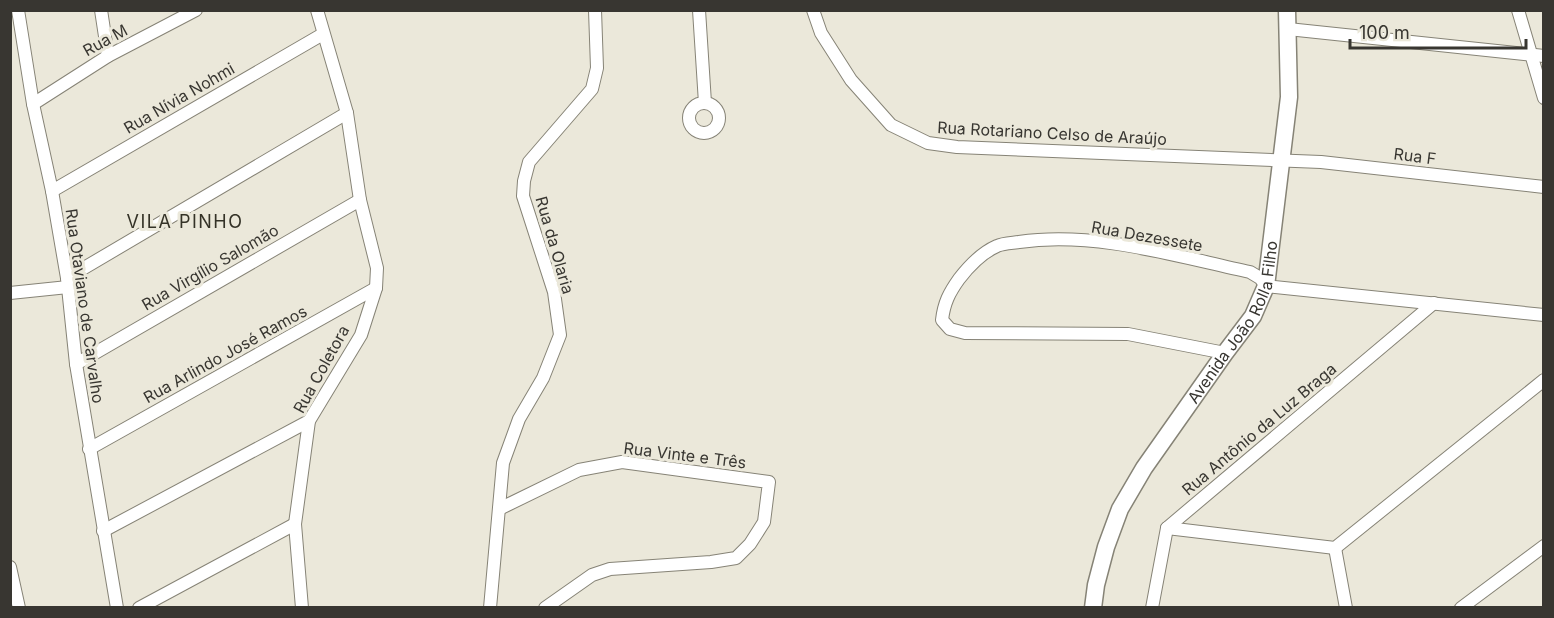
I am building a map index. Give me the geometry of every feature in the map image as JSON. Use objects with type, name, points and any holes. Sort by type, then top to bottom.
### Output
[{"type":"street","name":"Rua Otaviano de Carvalho","points":[[18,10],[33,104],[52,191],[68,282],[76,364],[117,608]]},
{"type":"street","points":[[101,10],[108,56]]},
{"type":"street","name":"Rua Coletora","points":[[302,608],[295,524],[309,421],[361,334],[376,288],[377,268],[360,200],[347,112],[317,10]]},
{"type":"street","name":"Rua da Olaria","points":[[490,608],[503,463],[519,419],[543,378],[560,335],[554,292],[522,196],[524,181],[529,162],[592,89],[597,68],[595,10]]},
{"type":"street","points":[[699,10],[705,103]]},
{"type":"street","name":"Rua Rotariano Celso de Araújo","points":[[813,10],[821,33],[859,89],[891,125],[928,143],[957,147],[1282,161]]},
{"type":"street","name":"Avenida João Rolla Filho","points":[[1093,608],[1096,585],[1106,547],[1120,509],[1144,468],[1253,316],[1266,286],[1289,97],[1287,10]]},
{"type":"street","points":[[1518,10],[1544,98]]},
{"type":"street","name":"Rua M","points":[[33,104],[108,56],[192,12]]},
{"type":"street","points":[[1288,29],[1544,56]]},
{"type":"street","name":"Rua Nívia Nohmi","points":[[52,191],[323,34]]},
{"type":"street","points":[[10,293],[68,282],[347,112]]},
{"type":"street","name":"Rua F","points":[[1282,161],[1321,162],[1544,187]]},
{"type":"street","name":"Rua Virgílio Salomão","points":[[76,364],[360,200]]},
{"type":"street","name":"Rua Dezessete","points":[[1225,353],[1128,334],[965,333],[950,329],[942,320],[943,306],[948,294],[972,263],[997,246],[1033,240],[1071,240],[1120,245],[1250,272],[1260,278],[1266,286]]},
{"type":"street","points":[[1266,286],[1544,315]]},
{"type":"street","name":"Rua Arlindo José Ramos","points":[[89,449],[376,288]]},
{"type":"street","name":"Rua Antônio da Luz Braga","points":[[1167,528],[1434,303]]},
{"type":"street","points":[[1152,608],[1167,528],[1335,548],[1544,380]]},
{"type":"street","points":[[104,531],[309,421]]},
{"type":"street","name":"Rua Vinte e Três","points":[[499,509],[579,470],[622,462],[769,482],[764,522],[750,544],[736,558],[711,562],[610,569],[592,575],[545,608]]},
{"type":"street","points":[[139,608],[295,524]]},
{"type":"street","points":[[1461,608],[1544,546]]},
{"type":"street","points":[[1335,548],[1346,608]]},
{"type":"street","points":[[10,567],[19,608]]},
{"type":"district","name":"VILA PINHO","points":[[185,221]]}]
